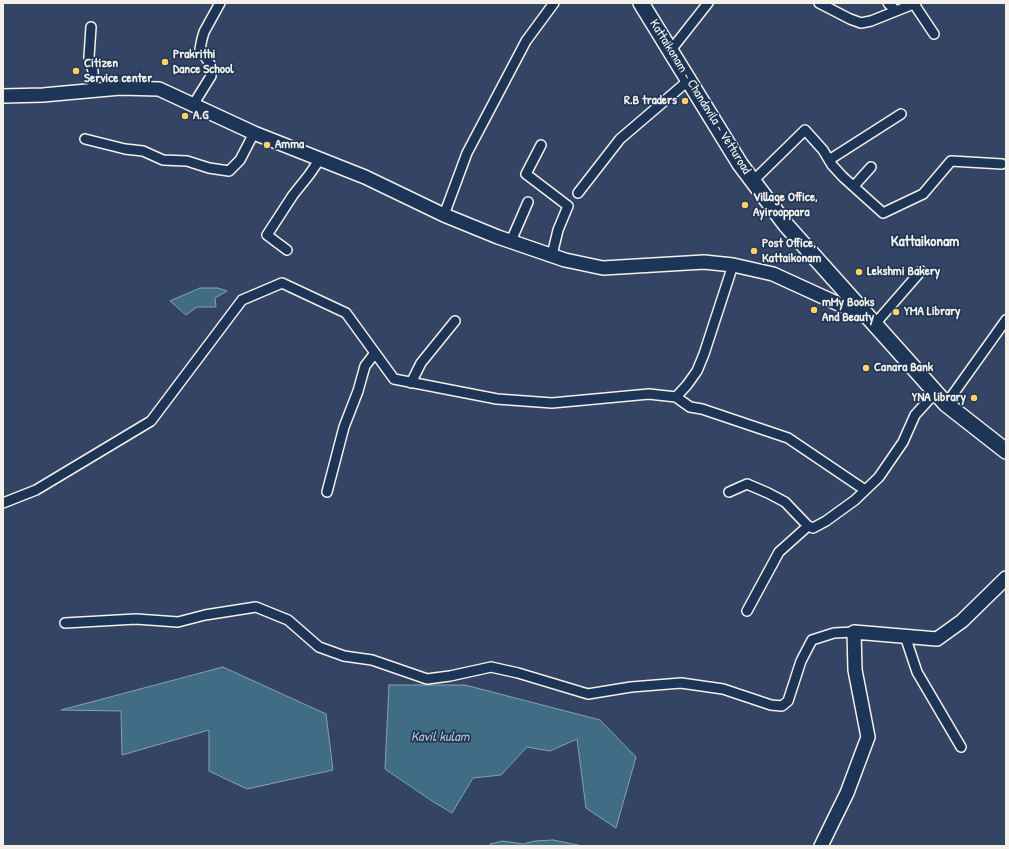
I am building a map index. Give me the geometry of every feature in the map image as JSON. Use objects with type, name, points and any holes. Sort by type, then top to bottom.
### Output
[{"type":"main road","name":"Kattaikonam - Chandavila - Vetturoad","points":[[641,3],[740,164],[786,225],[935,393],[946,404],[1006,451]]},
{"type":"main road","points":[[3,96],[42,95],[120,88],[159,89],[254,133],[365,177],[444,215],[565,260],[602,268],[704,262],[774,274],[871,321]]},
{"type":"main road","points":[[821,846],[846,793],[868,737],[855,670],[854,632],[937,639],[962,621],[1006,578]]},
{"type":"street","points":[[193,105],[211,76],[210,64],[200,49],[204,32],[220,3]]},
{"type":"street","points":[[444,215],[467,153],[526,41],[554,3]]},
{"type":"street","points":[[670,50],[708,3]]},
{"type":"street","points":[[819,3],[861,23],[871,21],[915,3],[934,34]]},
{"type":"street","points":[[888,3],[896,11]]},
{"type":"street","points":[[92,27],[89,57],[93,71],[93,91]]},
{"type":"street","points":[[578,193],[620,139],[689,80]]},
{"type":"street","points":[[829,160],[902,114]]},
{"type":"street","points":[[753,181],[805,130],[843,177],[883,213],[923,194],[951,161],[1002,164]]},
{"type":"street","points":[[85,139],[125,149],[143,151],[163,160],[187,161],[209,168],[229,171],[240,160],[254,133]]},
{"type":"street","points":[[541,145],[526,174],[568,206],[558,230],[552,255]]},
{"type":"street","points":[[287,250],[267,235],[293,195],[320,159]]},
{"type":"street","points":[[854,186],[871,167]]},
{"type":"street","points":[[511,241],[528,202]]},
{"type":"street","points":[[676,397],[687,386],[697,371],[733,266]]},
{"type":"street","points":[[871,321],[921,271]]},
{"type":"street","points":[[3,504],[36,490],[151,421],[242,300],[282,283],[346,313],[394,379],[497,399],[552,403],[649,394],[676,397],[690,406],[788,438],[865,490]]},
{"type":"street","points":[[946,404],[1006,320]]},
{"type":"street","points":[[411,382],[421,363],[455,321]]},
{"type":"street","points":[[327,492],[344,426],[358,391],[365,366],[375,353]]},
{"type":"street","points":[[729,492],[747,484],[768,493],[785,502],[808,526],[813,528],[826,521],[854,500],[883,471],[903,442],[915,415],[935,393]]},
{"type":"street","points":[[747,611],[779,552],[808,526]]},
{"type":"street","points":[[65,623],[136,619],[178,622],[205,615],[256,607],[288,620],[319,647],[344,656],[372,660],[427,679],[450,676],[491,667],[518,673],[588,694],[631,687],[681,683],[724,689],[771,705],[782,706],[788,701],[801,661],[812,640],[834,633],[854,632]]},
{"type":"street","points":[[905,636],[917,672],[960,747]]},
{"type":"water","points":[[200,288],[218,288],[227,291],[215,298],[216,307],[197,307],[186,315],[170,301]]},
{"type":"water","points":[[223,667],[326,714],[333,770],[247,789],[209,771],[209,730],[122,755],[121,711],[61,710]]},
{"type":"water","name":"Kavil kulam","points":[[389,685],[465,685],[600,720],[636,757],[616,828],[586,808],[577,739],[550,751],[527,747],[501,775],[473,778],[452,813],[432,801],[385,769]]},
{"type":"water","points":[[553,840],[583,846],[490,846],[490,844],[503,841],[523,844],[535,841]]},
{"type":"place","name":"Prakrithi Dance School","points":[[165,62]]},
{"type":"place","name":"Citizen Service center","points":[[76,71]]},
{"type":"place","name":"R.B traders","points":[[685,101]]},
{"type":"place","name":"A.G","points":[[185,116]]},
{"type":"place","name":"Amma","points":[[267,145]]},
{"type":"place","name":"Village Office, Ayirooppara","points":[[745,205]]},
{"type":"place","name":"Post Office, Kattaikonam","points":[[754,251]]},
{"type":"place","name":"Lekshmi Bakery","points":[[859,272]]},
{"type":"place","name":"mMy Books And Beauty","points":[[814,310]]},
{"type":"place","name":"YMA Library","points":[[896,312]]},
{"type":"place","name":"Canara Bank","points":[[866,368]]},
{"type":"place","name":"YNA library","points":[[974,398]]},
{"type":"district","name":"Kattaikonam","points":[[925,242]]}]
